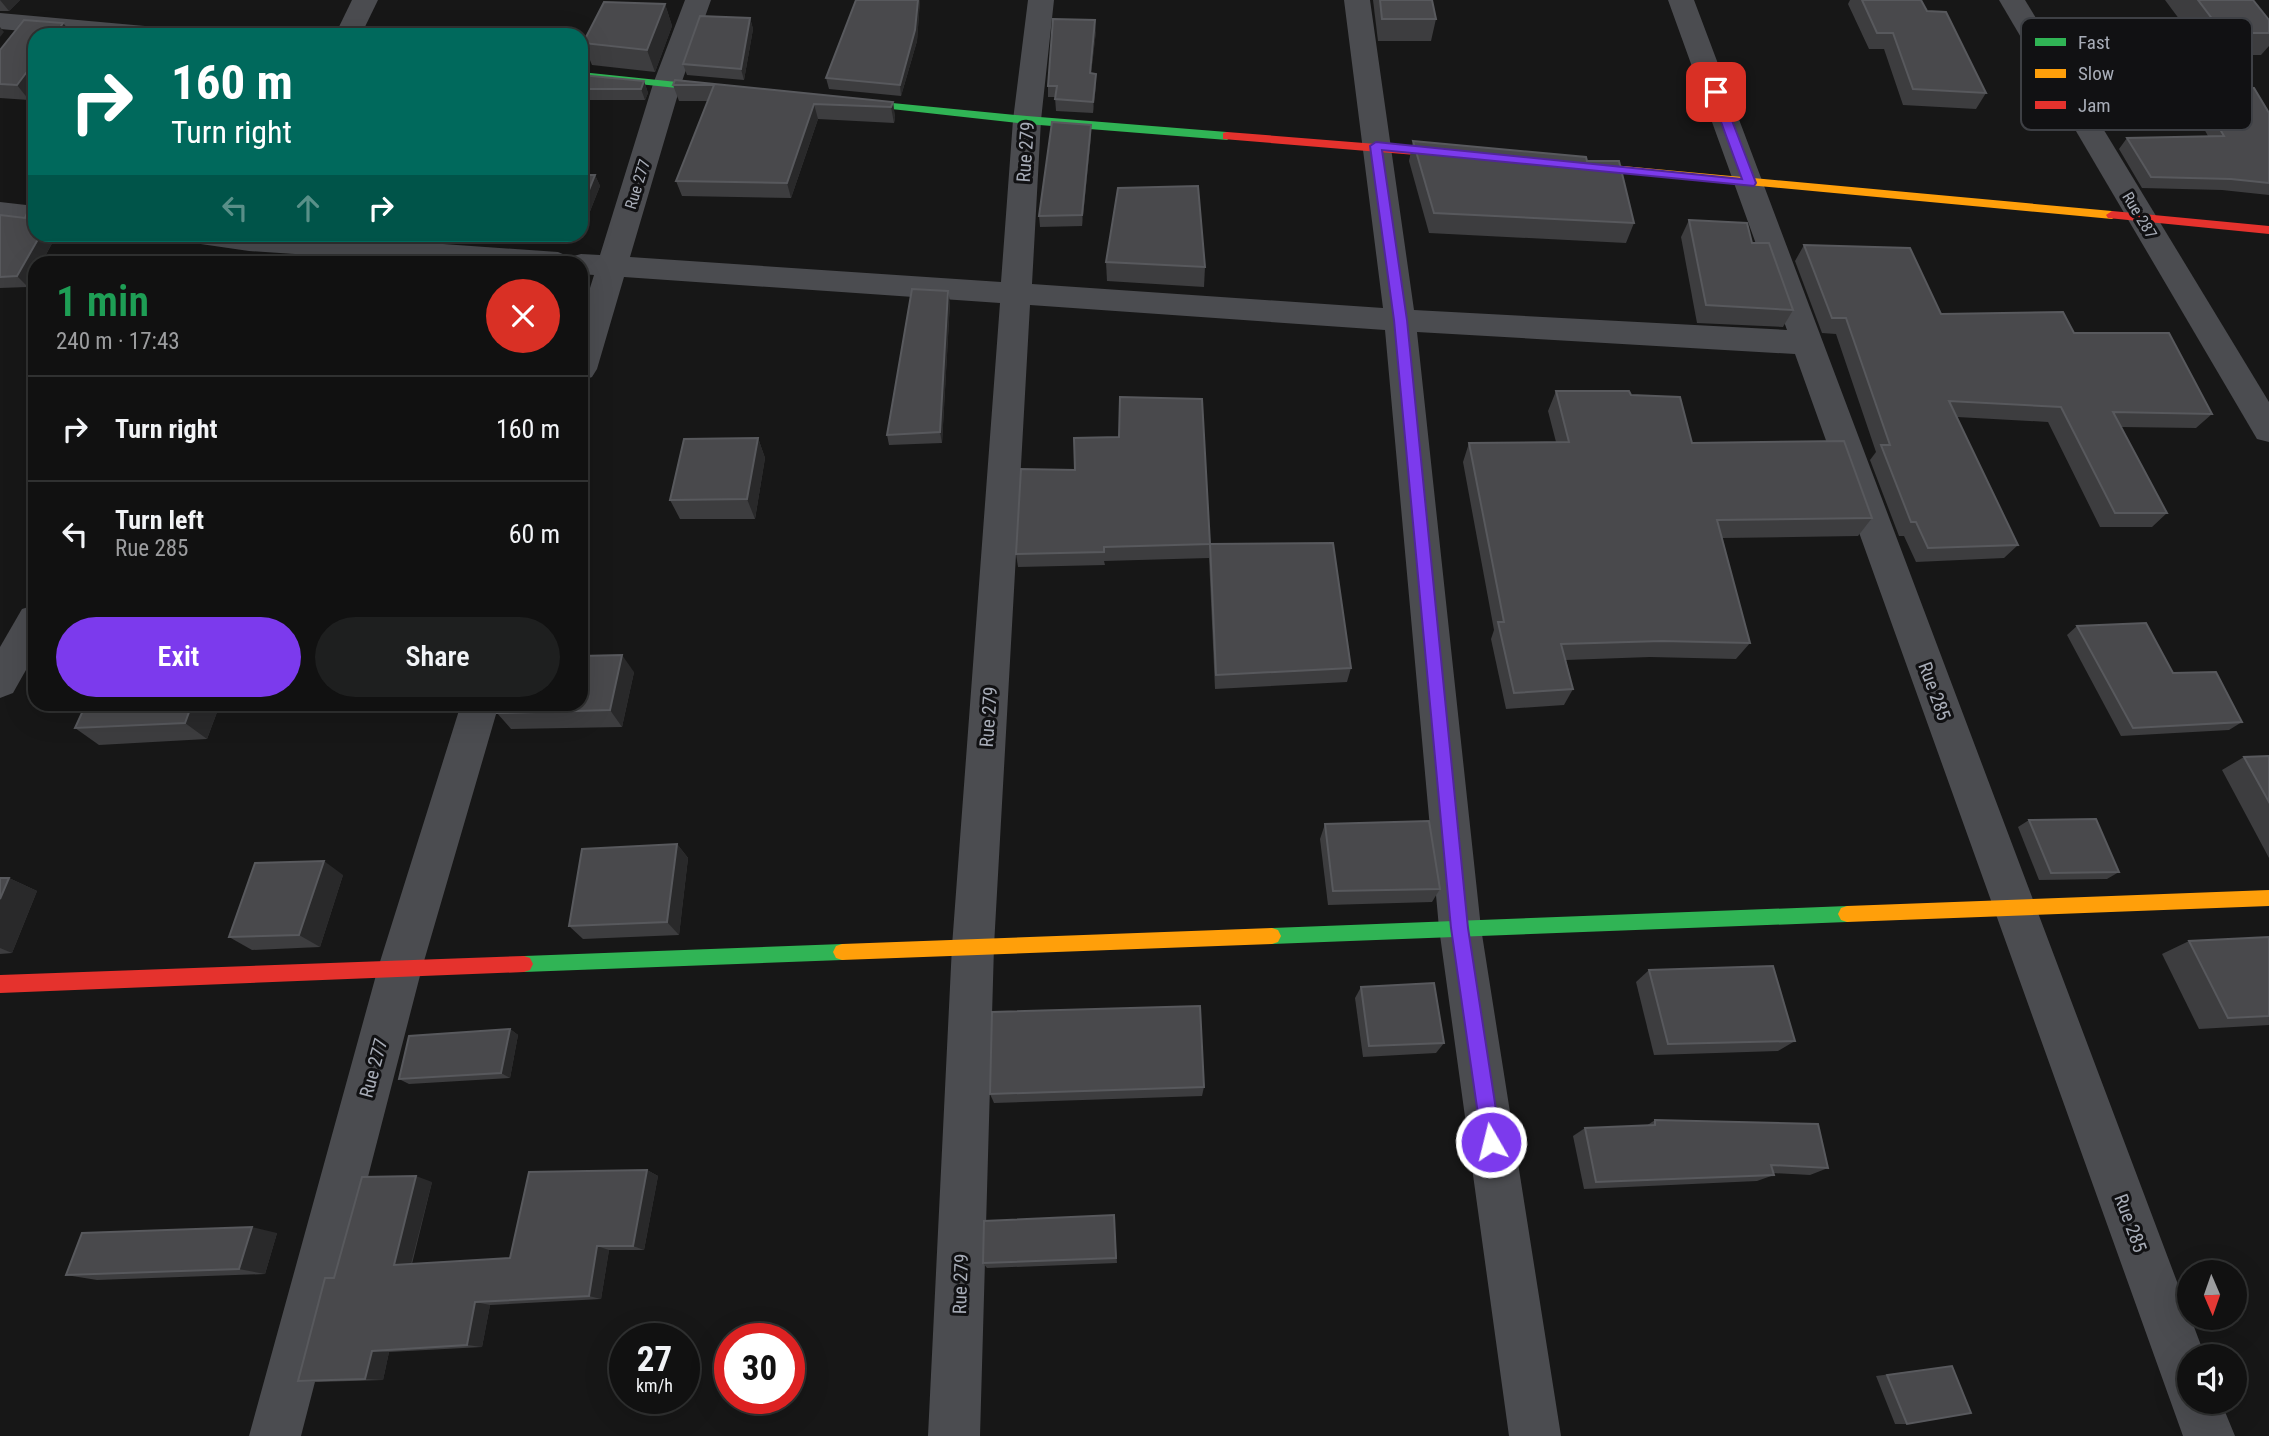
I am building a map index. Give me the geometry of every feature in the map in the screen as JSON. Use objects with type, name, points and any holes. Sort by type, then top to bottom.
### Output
[{"type":"street","points":[[7,49],[46,0]]},
{"type":"street","points":[[351,28],[365,0]]},
{"type":"street","name":"Rue 277","points":[[588,346],[667,84],[698,0]]},
{"type":"street","name":"Rue 279","points":[[954,1436],[973,946],[1027,120],[1041,0]]},
{"type":"street","points":[[1357,0],[1401,320],[1460,928],[1535,1436]]},
{"type":"street","name":"Rue 285","points":[[1681,0],[2177,1349]]},
{"type":"street","name":"Rue 287","points":[[2012,0],[2023,18]]},
{"type":"street","points":[[0,21],[74,28]]},
{"type":"street","points":[[588,76],[736,91]]},
{"type":"street","points":[[819,99],[1027,120],[1487,157]]},
{"type":"street","name":"Rue 287","points":[[2090,130],[2269,430]]},
{"type":"street","points":[[1556,164],[2269,230]]},
{"type":"street","points":[[0,212],[28,215]]},
{"type":"street","points":[[228,242],[246,246],[441,256]]},
{"type":"street","points":[[588,264],[1401,320],[1808,343]]},
{"type":"street","points":[[0,682],[28,632]]},
{"type":"street","name":"Rue 277","points":[[275,1436],[400,968],[478,711]]},
{"type":"street","points":[[0,984],[2269,898]]},
{"type":"street","points":[[2201,1414],[2209,1436]]},
{"type":"building","points":[[856,0],[918,0],[915,30],[900,85],[826,78]]},
{"type":"building","points":[[1380,0],[1432,0],[1436,19],[1382,19]]},
{"type":"building","points":[[1862,0],[1921,0],[1927,11],[1946,12],[1986,93],[1913,89],[1893,33],[1877,33]]},
{"type":"building","points":[[2198,0],[2253,0],[2269,20],[2269,33],[2252,33],[2252,18],[2212,18]]},
{"type":"building","points":[[604,2],[665,4],[647,50],[588,44],[588,33]]},
{"type":"building","points":[[700,16],[750,18],[741,69],[683,64]]},
{"type":"building","points":[[1053,19],[1095,20],[1090,73],[1096,74],[1093,102],[1055,99],[1057,86],[1048,86]]},
{"type":"building","points":[[24,20],[63,23],[60,28],[28,28],[28,70],[17,85],[0,84],[0,50]]},
{"type":"building","points":[[588,76],[644,81],[641,89],[588,89]]},
{"type":"building","points":[[675,80],[893,102],[891,107],[814,104],[787,183],[676,181],[714,85],[673,85]]},
{"type":"building","points":[[2254,88],[2269,113],[2269,183],[2151,177],[2127,138],[2224,136],[2220,130],[2252,130]]},
{"type":"building","points":[[1052,122],[1091,125],[1082,215],[1039,216]]},
{"type":"building","points":[[1413,141],[1586,157],[1587,161],[1619,161],[1634,223],[1434,213]]},
{"type":"building","points":[[588,175],[595,175],[588,192]]},
{"type":"building","points":[[1198,186],[1205,267],[1106,262],[1118,188]]},
{"type":"building","points":[[28,211],[28,242],[36,242],[17,276],[0,277],[0,215],[25,218]]},
{"type":"building","points":[[1689,220],[1747,223],[1752,243],[1769,243],[1793,310],[1706,305]]},
{"type":"building","points":[[1804,245],[1910,248],[1941,314],[2063,312],[2074,333],[2169,333],[2212,414],[2113,412],[2167,513],[2115,513],[2061,407],[1949,401],[2018,545],[1928,548],[1916,522],[1911,522],[1881,445],[1890,445],[1846,318],[1832,318]]},
{"type":"building","points":[[912,289],[948,291],[940,432],[887,435]]},
{"type":"building","points":[[1556,391],[1629,391],[1631,395],[1680,397],[1692,443],[1844,441],[1872,518],[1717,520],[1750,643],[1662,641],[1561,644],[1573,689],[1514,693],[1498,622],[1504,622],[1469,443],[1569,442]]},
{"type":"building","points":[[1120,397],[1202,399],[1210,544],[1104,547],[1104,552],[1016,554],[1021,469],[1075,470],[1074,438],[1119,437]]},
{"type":"building","points":[[758,438],[747,499],[670,500],[684,439]]},
{"type":"building","points":[[1333,543],[1351,668],[1216,675],[1210,544]]},
{"type":"building","points":[[2146,623],[2173,673],[2216,672],[2242,722],[2133,728],[2077,626]]},
{"type":"building","points":[[622,655],[610,710],[588,711],[588,656]]},
{"type":"building","points":[[83,711],[189,711],[185,723],[75,728]]},
{"type":"building","points":[[497,711],[572,711],[497,713]]},
{"type":"building","points":[[2269,756],[2269,802],[2244,757]]},
{"type":"building","points":[[2096,819],[2119,872],[2051,873],[2029,820]]},
{"type":"building","points":[[1429,821],[1440,889],[1333,891],[1325,824]]},
{"type":"building","points":[[677,844],[667,922],[569,926],[582,849]]},
{"type":"building","points":[[324,861],[299,935],[229,937],[255,863]]},
{"type":"building","points":[[0,878],[9,878],[0,899]]},
{"type":"building","points":[[2269,937],[2269,1016],[2228,1018],[2189,941]]},
{"type":"building","points":[[1773,966],[1795,1041],[1668,1044],[1649,970]]},
{"type":"building","points":[[1434,983],[1444,1043],[1369,1046],[1361,987]]},
{"type":"building","points":[[1200,1006],[1204,1087],[990,1094],[992,1012]]},
{"type":"building","points":[[510,1029],[501,1073],[399,1079],[409,1036]]},
{"type":"building","points":[[1655,1120],[1818,1124],[1828,1168],[1771,1165],[1774,1175],[1596,1182],[1585,1128],[1655,1125]]},
{"type":"building","points":[[647,1170],[633,1246],[597,1246],[589,1296],[475,1302],[467,1345],[372,1351],[365,1379],[298,1381],[325,1278],[334,1278],[362,1177],[416,1176],[394,1265],[510,1258],[529,1172]]},
{"type":"building","points":[[1114,1215],[1116,1258],[983,1263],[984,1221]]},
{"type":"building","points":[[252,1227],[239,1269],[66,1275],[82,1233]]},
{"type":"building","points":[[1952,1366],[1971,1413],[1907,1424],[1887,1375]]},
{"type":"traffic: fast","points":[[588,76],[725,90]]},
{"type":"traffic: fast","points":[[841,101],[1027,120],[1227,136]]},
{"type":"traffic: fast","points":[[1272,936],[1847,914]]},
{"type":"traffic: fast","points":[[524,964],[842,952]]},
{"type":"traffic: slow","points":[[1569,165],[2112,215]]},
{"type":"traffic: slow","points":[[1847,914],[2269,898]]},
{"type":"traffic: slow","points":[[842,952],[1272,936]]},
{"type":"traffic: jam","points":[[1227,136],[1464,155]]},
{"type":"traffic: jam","points":[[2112,215],[2269,230]]},
{"type":"traffic: jam","points":[[0,984],[524,964]]},
{"type":"route","points":[[1491,1142],[1460,928],[1401,320],[1376,146],[1750,183],[1716,92]]}]
